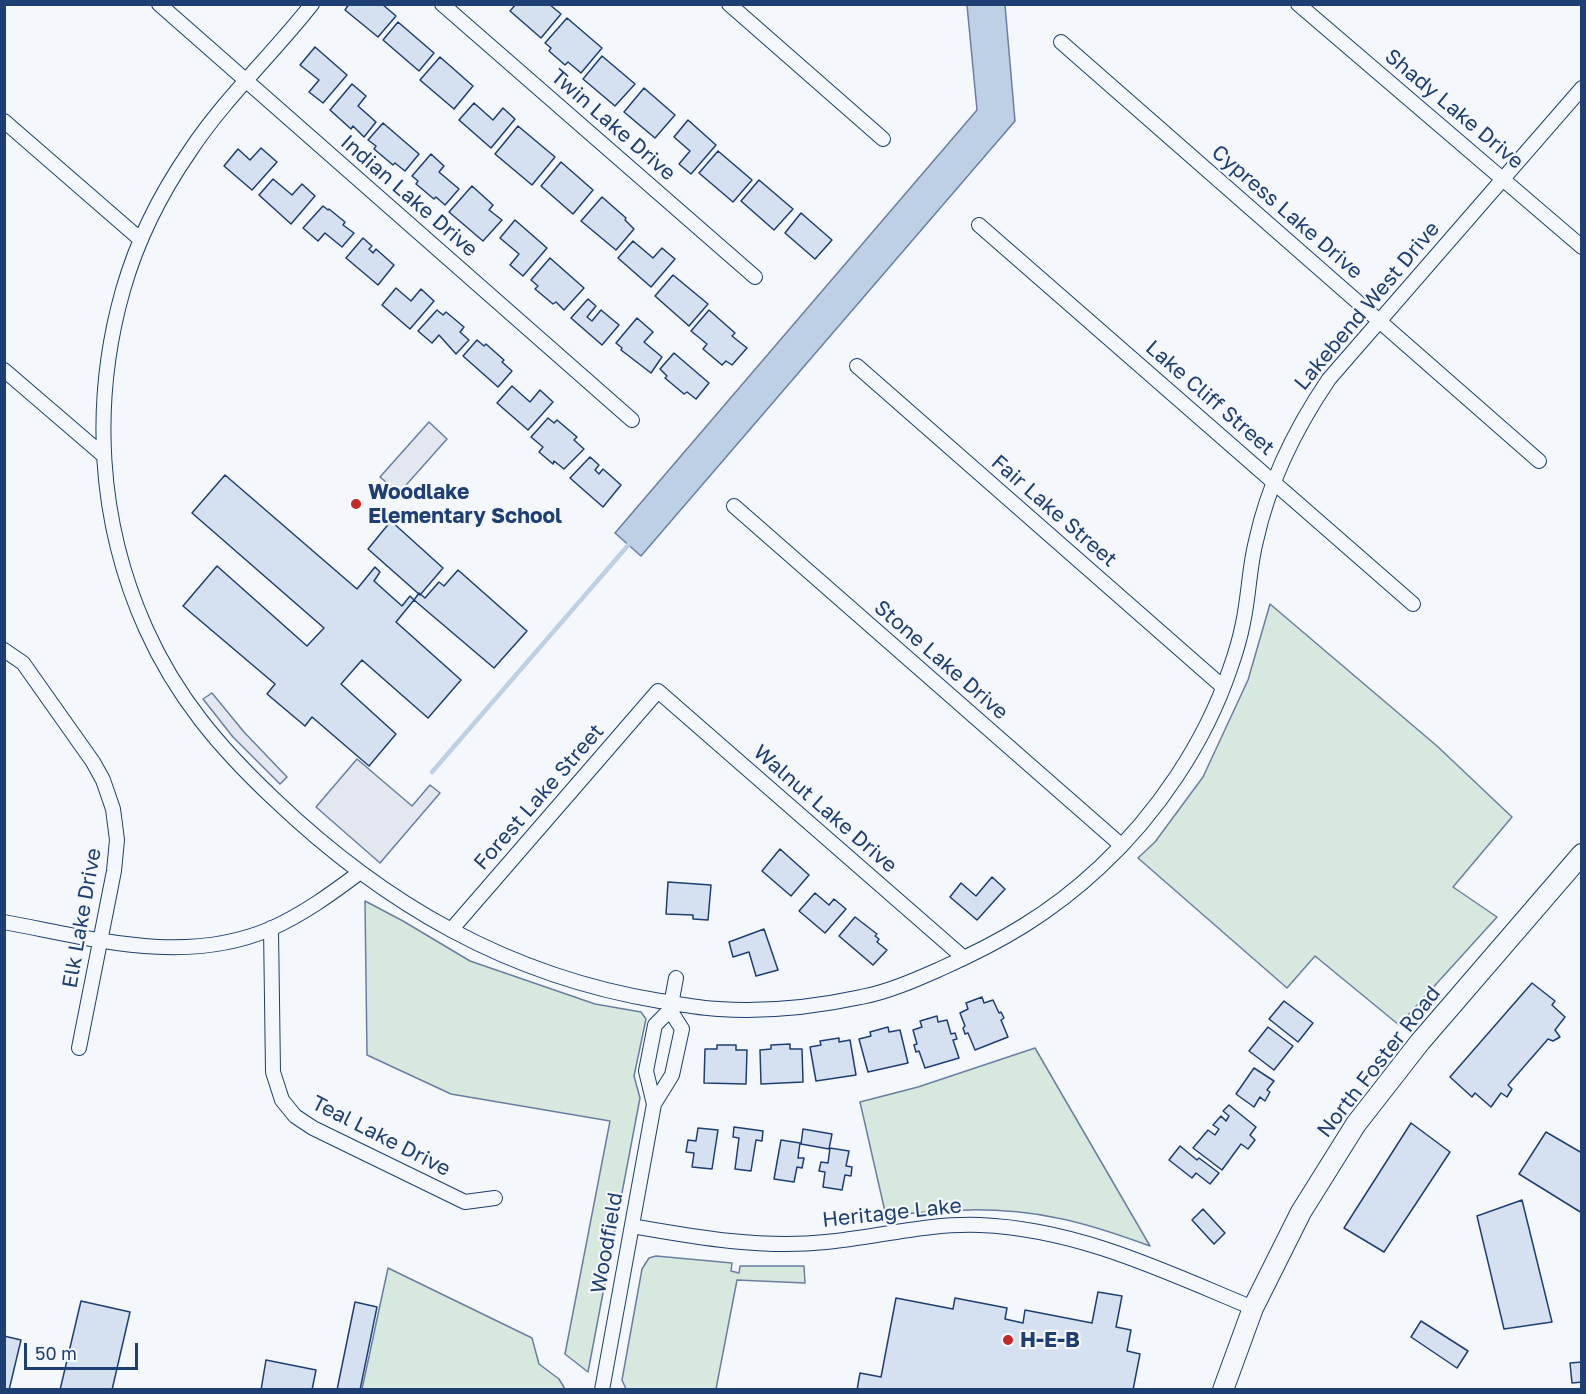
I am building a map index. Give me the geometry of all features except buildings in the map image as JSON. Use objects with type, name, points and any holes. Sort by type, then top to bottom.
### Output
[{"type":"main road","name":"North Foster Road","points":[[1223,1389],[1253,1308],[1301,1212],[1356,1124],[1420,1042],[1581,854]]},
{"type":"street","name":"Indian Lake Drive","points":[[159,4],[632,420]]},
{"type":"street","name":"Lakebend West Drive","points":[[312,4],[192,148],[164,191],[141,240],[124,286],[111,335],[104,386],[103,455],[114,536],[128,585],[147,632],[171,678],[199,720],[232,759],[303,826],[359,873],[452,930],[494,952],[557,976],[624,995],[670,1006],[713,1009],[763,1010],[814,1005],[867,996],[916,979],[964,958],[1037,919],[1103,865],[1142,822],[1174,780],[1202,734],[1230,671],[1244,621],[1256,540],[1273,481],[1286,450],[1306,413],[1329,379],[1581,88]]},
{"type":"street","name":"Twin Lake Drive","points":[[442,4],[755,278]]},
{"type":"street","points":[[729,4],[883,139]]},
{"type":"street","name":"Shady Lake Drive","points":[[1298,4],[1581,247]]},
{"type":"street","name":"Cypress Lake Drive","points":[[1061,42],[1539,461]]},
{"type":"street","points":[[4,121],[141,240]]},
{"type":"street","name":"Lake Cliff Street","points":[[979,225],[1413,604]]},
{"type":"street","name":"Fair Lake Street","points":[[857,366],[1223,687]]},
{"type":"street","points":[[4,370],[103,455]]},
{"type":"street","name":"Stone Lake Drive","points":[[734,506],[1121,845]]},
{"type":"street","name":"Elk Lake Drive","points":[[4,650],[22,663],[93,762],[104,780],[113,809],[117,840],[114,871],[79,1048]]},
{"type":"street","name":"Forest Lake Street","points":[[452,930],[658,691]]},
{"type":"street","name":"Walnut Lake Drive","points":[[658,691],[964,958]]},
{"type":"street","points":[[4,922],[138,947],[166,949],[194,947],[221,943],[271,928],[333,893],[359,873]]},
{"type":"street","name":"Teal Lake Drive","points":[[271,928],[273,1072],[282,1100],[295,1116],[313,1128],[465,1202],[495,1198]]},
{"type":"street","points":[[670,1006],[676,978]]},
{"type":"street","name":"Woodfield","points":[[602,1389],[654,1104],[672,1075],[682,1029],[670,1006],[656,1025],[646,1071],[654,1104]]},
{"type":"street","name":"Heritage Lake","points":[[632,1226],[696,1237],[760,1243],[824,1242],[940,1226],[980,1225],[1030,1230],[1074,1238],[1117,1251],[1253,1308]]},
{"type":"shaded area","points":[[429,422],[447,439],[399,493],[380,477]]},
{"type":"shaded area","points":[[1270,604],[1437,746],[1512,817],[1453,887],[1497,917],[1399,1025],[1315,956],[1287,988],[1138,858],[1155,842],[1203,777],[1248,680]]},
{"type":"shaded area","points":[[212,693],[244,732],[287,777],[280,784],[233,737],[203,699]]},
{"type":"shaded area","points":[[357,759],[412,806],[430,785],[440,793],[380,863],[316,807]]},
{"type":"shaded area","points":[[365,901],[470,961],[595,1004],[641,1012],[646,1019],[634,1076],[640,1098],[588,1372],[565,1354],[610,1121],[451,1094],[367,1055]]},
{"type":"shaded area","points":[[1035,1048],[1150,1246],[1081,1223],[1036,1214],[993,1210],[950,1210],[886,1216],[860,1102],[918,1087]]},
{"type":"shaded area","points":[[656,1256],[732,1263],[731,1271],[739,1273],[740,1266],[804,1266],[805,1283],[737,1280],[716,1389],[626,1389],[622,1380],[642,1269],[649,1258]]},
{"type":"shaded area","points":[[388,1268],[532,1338],[539,1364],[559,1379],[565,1389],[362,1389]]},
{"type":"water","points":[[967,5],[1005,5],[1015,121],[641,556],[615,533],[977,110]]},
{"type":"waterway","points":[[432,772],[631,542]]},
{"type":"place","name":"Woodlake Elementary School","points":[[356,504]]},
{"type":"place","name":"H-E-B","points":[[1008,1340]]}]
